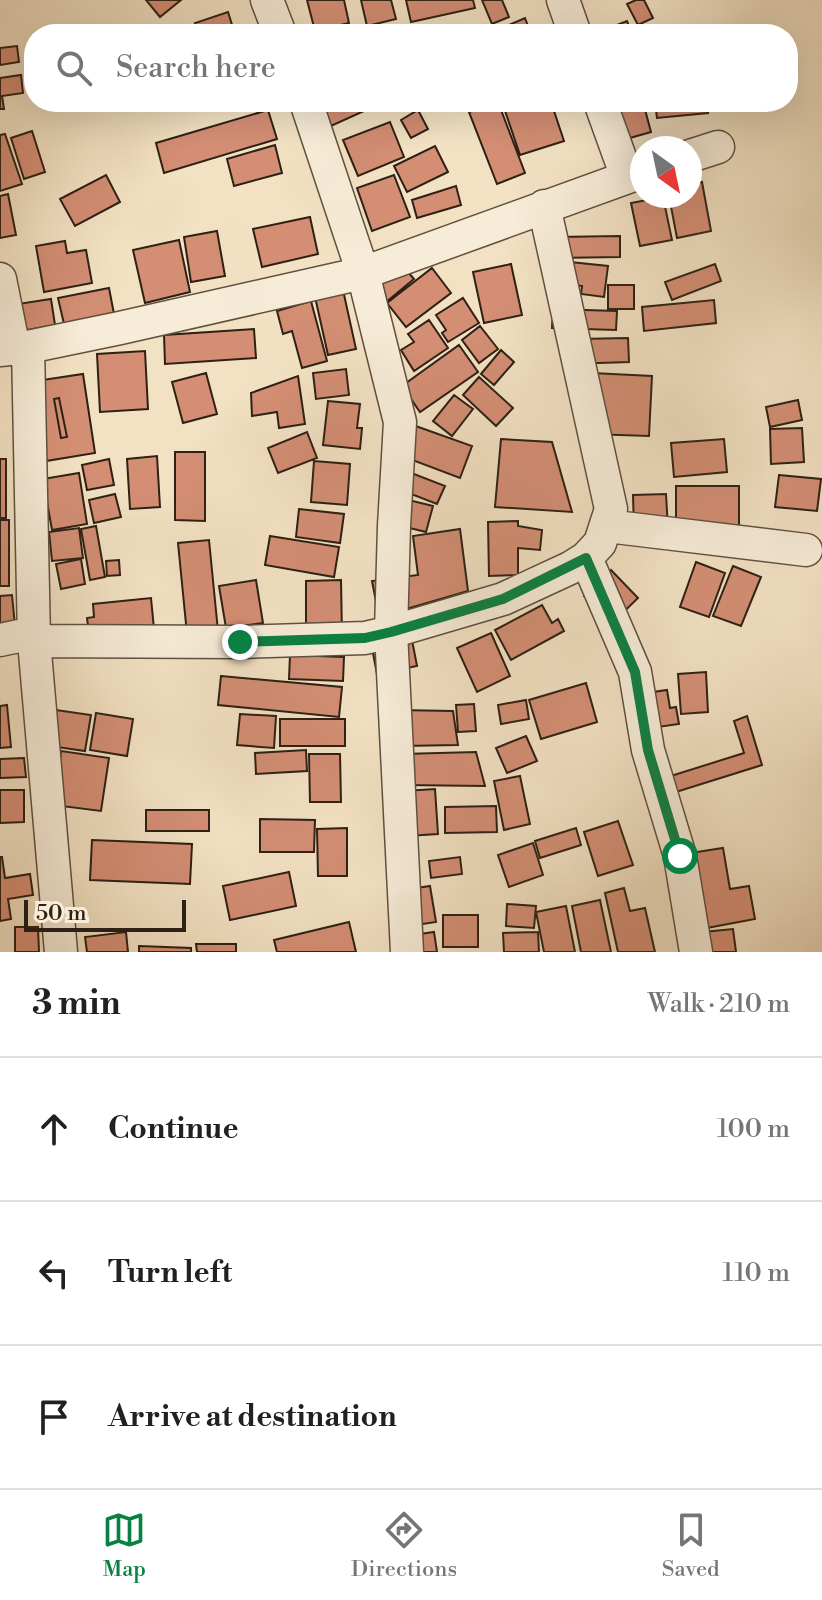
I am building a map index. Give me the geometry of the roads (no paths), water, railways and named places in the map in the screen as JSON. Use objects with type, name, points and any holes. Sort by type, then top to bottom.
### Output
[{"type":"street","points":[[267,0],[276,24]]},
{"type":"street","points":[[563,0],[571,24]]},
{"type":"street","points":[[309,112],[363,273],[400,422],[391,632],[407,952]]},
{"type":"street","points":[[605,112],[630,166]]},
{"type":"street","points":[[14,348],[242,302],[363,273],[630,176]]},
{"type":"street","points":[[0,640],[19,636],[34,641],[240,642],[365,638],[503,599],[586,558],[600,543],[611,509],[544,206]]},
{"type":"street","points":[[0,279],[14,348],[34,641],[61,952]]},
{"type":"street","points":[[607,526],[806,550]]},
{"type":"street","points":[[586,558],[635,672],[648,750],[680,856],[696,952]]}]
